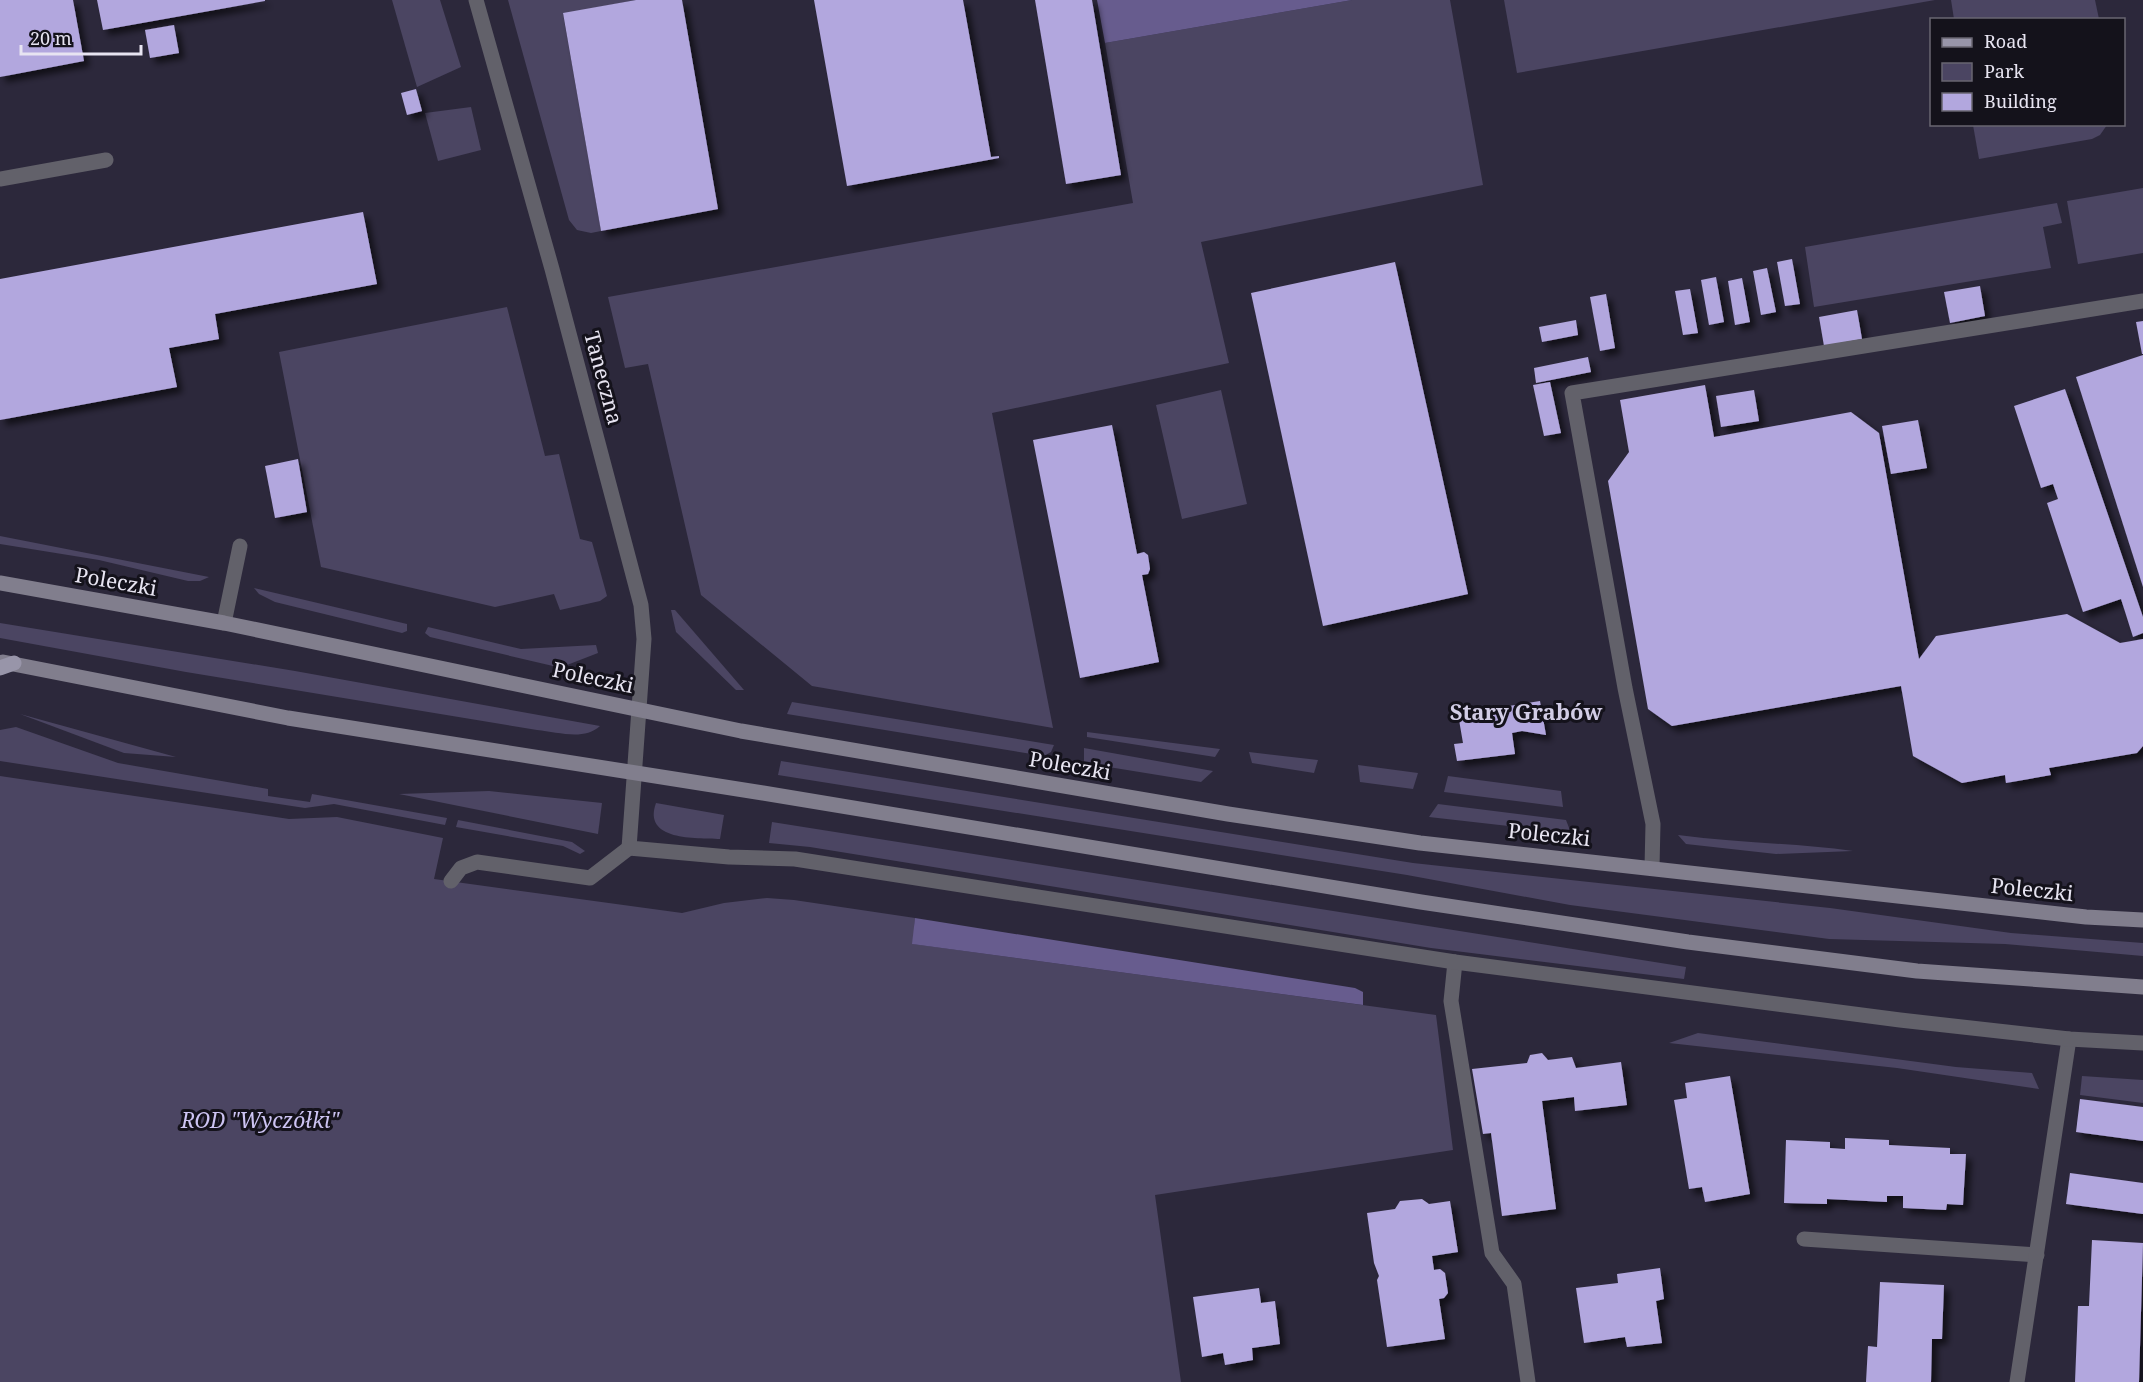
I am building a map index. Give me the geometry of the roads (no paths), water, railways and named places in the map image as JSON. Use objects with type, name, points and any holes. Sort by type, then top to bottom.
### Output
[{"type":"main road","name":"Poleczki","points":[[0,583],[224,623],[751,733],[1296,824],[1420,843],[1652,867],[2017,910],[2143,920]]},
{"type":"main road","points":[[5,664],[288,718],[1421,902],[1688,942],[1917,971],[2143,987]]},
{"type":"street","name":"Taneczna","points":[[476,0],[552,269],[641,605],[644,639],[636,773]]},
{"type":"street","points":[[0,179],[106,160]]},
{"type":"street","points":[[1652,867],[1653,824],[1625,688],[1572,393],[2143,301]]},
{"type":"street","points":[[224,623],[240,546]]},
{"type":"street","points":[[629,848],[636,773]]},
{"type":"street","points":[[451,881],[461,868],[477,862],[590,878],[629,848],[729,857],[795,859],[1455,962],[1900,1020],[2069,1039],[2143,1043]]},
{"type":"street","points":[[1455,962],[1451,1001],[1492,1253],[1514,1284],[1528,1382]]},
{"type":"street","points":[[2017,1382],[2069,1039]]},
{"type":"street","points":[[1804,1239],[2037,1255]]},
{"type":"district","name":"Stary Grabów","points":[[1526,712]]},
{"type":"park label","name":"ROD \"Wyczółki\"","points":[[260,1121]]}]
